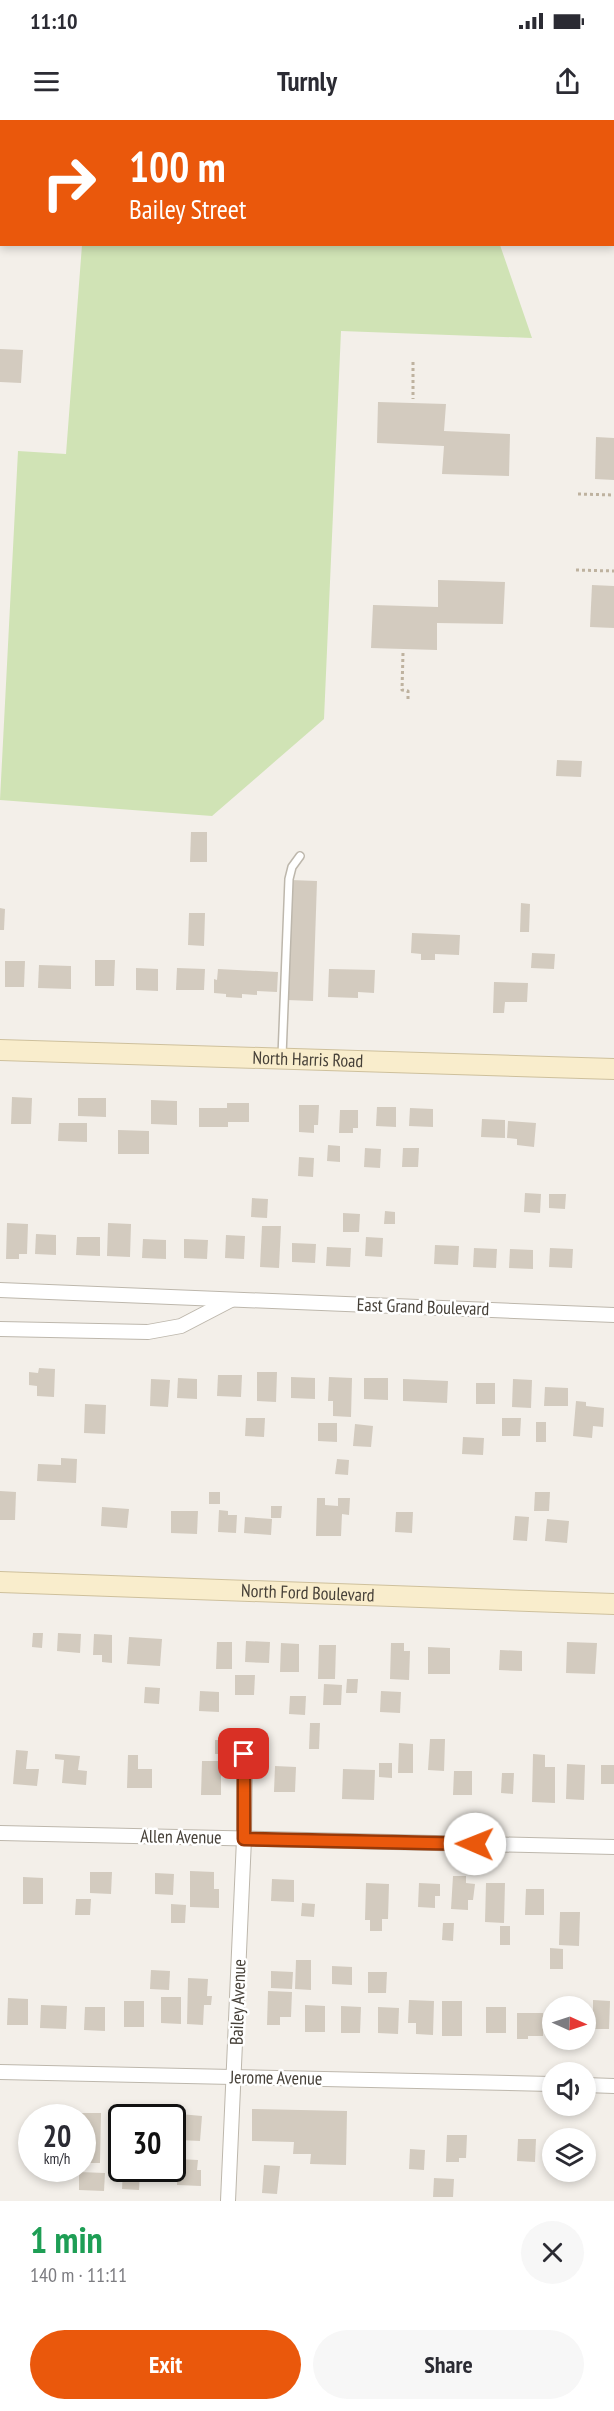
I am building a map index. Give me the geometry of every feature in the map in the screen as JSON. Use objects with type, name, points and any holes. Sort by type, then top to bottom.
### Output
[{"type":"street","name":"North Harris Road","points":[[0,1050],[614,1069]]},
{"type":"street","name":"East Grand Boulevard","points":[[0,1290],[614,1315]]},
{"type":"street","points":[[0,1329],[148,1332],[181,1326],[232,1299]]},
{"type":"street","name":"North Ford Boulevard","points":[[0,1582],[614,1604]]},
{"type":"street","name":"Bailey Avenue","points":[[228,2201],[244,1839],[244,1754]]},
{"type":"street","name":"Allen Avenue","points":[[0,1833],[614,1847]]},
{"type":"street","name":"Jerome Avenue","points":[[0,2072],[542,2084]]},
{"type":"street","points":[[596,2085],[614,2086]]},
{"type":"lane","points":[[282,1059],[289,879],[292,867],[300,856]]},
{"type":"path","points":[[413,363],[413,399]]},
{"type":"path","points":[[578,494],[614,495]]},
{"type":"path","points":[[576,570],[614,571]]},
{"type":"path","points":[[404,653],[402,690],[408,691],[408,702]]},
{"type":"green space","points":[[82,246],[500,246],[532,338],[341,331],[324,719],[212,816],[0,800],[18,451],[66,454]]},
{"type":"building","points":[[0,349],[23,350],[21,383],[0,382]]},
{"type":"building","points":[[378,402],[446,404],[444,431],[510,434],[509,476],[442,474],[444,446],[377,443]]},
{"type":"building","points":[[596,437],[614,438],[614,480],[595,479]]},
{"type":"building","points":[[438,580],[505,582],[503,624],[437,623],[437,650],[371,648],[373,605],[438,607]]},
{"type":"building","points":[[592,585],[614,586],[614,628],[590,627]]},
{"type":"building","points":[[557,760],[582,761],[581,777],[556,776]]},
{"type":"building","points":[[191,832],[207,832],[207,862],[190,862]]},
{"type":"building","points":[[291,880],[317,881],[313,1001],[287,1000]]},
{"type":"building","points":[[521,903],[530,904],[529,932],[520,932]]},
{"type":"building","points":[[0,908],[5,909],[4,930],[0,930]]},
{"type":"building","points":[[189,913],[205,913],[204,946],[188,945]]},
{"type":"building","points":[[412,933],[460,935],[459,955],[435,954],[435,960],[421,960],[421,954],[411,953]]},
{"type":"building","points":[[532,953],[555,954],[554,969],[531,968]]},
{"type":"building","points":[[95,960],[115,960],[114,986],[95,986]]},
{"type":"building","points":[[5,961],[25,961],[24,987],[5,987]]},
{"type":"building","points":[[39,965],[71,966],[71,989],[38,988]]},
{"type":"building","points":[[136,968],[158,969],[158,991],[136,990]]},
{"type":"building","points":[[177,968],[205,969],[204,990],[176,990]]},
{"type":"building","points":[[218,969],[278,972],[277,992],[257,991],[257,995],[242,994],[242,998],[226,997],[226,994],[214,993],[214,979],[217,980]]},
{"type":"building","points":[[329,969],[375,970],[374,993],[358,992],[358,998],[328,997]]},
{"type":"building","points":[[494,982],[528,983],[527,1002],[505,1002],[504,1013],[493,1013]]},
{"type":"building","points":[[12,1097],[32,1098],[31,1124],[11,1124]]},
{"type":"building","points":[[78,1098],[106,1098],[106,1117],[78,1116]]},
{"type":"building","points":[[151,1100],[177,1101],[177,1125],[151,1124]]},
{"type":"building","points":[[227,1103],[249,1103],[249,1122],[228,1122],[228,1127],[199,1127],[199,1108],[227,1108]]},
{"type":"building","points":[[299,1105],[319,1105],[318,1125],[314,1125],[314,1133],[299,1132]]},
{"type":"building","points":[[377,1107],[396,1107],[396,1127],[376,1126]]},
{"type":"building","points":[[410,1108],[433,1109],[433,1127],[409,1126]]},
{"type":"building","points":[[340,1110],[358,1110],[358,1128],[353,1128],[353,1133],[339,1133]]},
{"type":"building","points":[[482,1119],[505,1120],[505,1138],[481,1137]]},
{"type":"building","points":[[508,1121],[536,1123],[534,1147],[517,1145],[517,1139],[507,1138]]},
{"type":"building","points":[[59,1123],[87,1123],[87,1142],[58,1141]]},
{"type":"building","points":[[118,1130],[149,1131],[149,1154],[118,1154]]},
{"type":"building","points":[[328,1145],[340,1146],[340,1162],[327,1161]]},
{"type":"building","points":[[365,1148],[381,1149],[380,1168],[364,1167]]},
{"type":"building","points":[[403,1148],[419,1148],[418,1167],[402,1167]]},
{"type":"building","points":[[299,1157],[314,1158],[313,1177],[298,1176]]},
{"type":"building","points":[[525,1193],[541,1194],[540,1213],[524,1212]]},
{"type":"building","points":[[549,1194],[566,1194],[565,1209],[549,1208]]},
{"type":"building","points":[[252,1198],[268,1199],[267,1218],[251,1217]]},
{"type":"building","points":[[385,1211],[395,1212],[395,1224],[384,1224]]},
{"type":"building","points":[[343,1213],[360,1214],[359,1232],[343,1232]]},
{"type":"building","points":[[7,1223],[28,1224],[27,1254],[19,1254],[19,1259],[6,1259]]},
{"type":"building","points":[[108,1223],[131,1224],[130,1257],[107,1256]]},
{"type":"building","points":[[262,1226],[281,1226],[279,1268],[260,1267]]},
{"type":"building","points":[[36,1234],[56,1235],[56,1255],[35,1254]]},
{"type":"building","points":[[226,1235],[245,1236],[244,1259],[225,1258]]},
{"type":"building","points":[[77,1237],[100,1237],[100,1256],[76,1255]]},
{"type":"building","points":[[366,1237],[383,1238],[382,1257],[365,1256]]},
{"type":"building","points":[[143,1239],[166,1240],[166,1259],[142,1258]]},
{"type":"building","points":[[184,1239],[208,1240],[207,1259],[184,1258]]},
{"type":"building","points":[[292,1243],[316,1244],[315,1263],[292,1262]]},
{"type":"building","points":[[435,1245],[459,1246],[458,1265],[434,1264]]},
{"type":"building","points":[[327,1247],[351,1248],[350,1267],[326,1266]]},
{"type":"building","points":[[474,1248],[497,1249],[496,1268],[473,1267]]},
{"type":"building","points":[[550,1248],[573,1249],[572,1268],[549,1267]]},
{"type":"building","points":[[510,1249],[533,1250],[533,1269],[509,1268]]},
{"type":"building","points":[[39,1368],[55,1369],[54,1397],[37,1396],[37,1386],[29,1385],[29,1372],[38,1373]]},
{"type":"building","points":[[257,1372],[277,1372],[276,1402],[257,1401]]},
{"type":"building","points":[[218,1375],[242,1375],[241,1397],[217,1396]]},
{"type":"building","points":[[291,1377],[315,1378],[315,1399],[291,1398]]},
{"type":"building","points":[[329,1377],[352,1378],[351,1417],[333,1416],[333,1401],[328,1401]]},
{"type":"building","points":[[178,1378],[197,1379],[197,1399],[177,1398]]},
{"type":"building","points":[[364,1378],[388,1378],[388,1400],[364,1399]]},
{"type":"building","points":[[151,1379],[170,1380],[168,1407],[150,1406]]},
{"type":"building","points":[[403,1379],[448,1381],[447,1403],[403,1401]]},
{"type":"building","points":[[513,1379],[532,1380],[531,1408],[512,1407]]},
{"type":"building","points":[[476,1383],[495,1383],[495,1404],[476,1404]]},
{"type":"building","points":[[545,1387],[568,1388],[568,1406],[544,1406]]},
{"type":"building","points":[[576,1401],[586,1402],[586,1406],[604,1408],[603,1427],[593,1426],[592,1438],[573,1436]]},
{"type":"building","points":[[85,1404],[106,1405],[105,1434],[84,1433]]},
{"type":"building","points":[[246,1418],[265,1418],[264,1437],[245,1436]]},
{"type":"building","points":[[502,1418],[521,1418],[520,1436],[502,1436]]},
{"type":"building","points":[[536,1422],[546,1422],[546,1442],[536,1442]]},
{"type":"building","points":[[318,1423],[337,1423],[337,1442],[318,1441]]},
{"type":"building","points":[[355,1424],[373,1426],[371,1447],[353,1446]]},
{"type":"building","points":[[463,1437],[484,1438],[483,1455],[462,1454]]},
{"type":"building","points":[[61,1458],[77,1459],[76,1483],[37,1481],[38,1464],[61,1465]]},
{"type":"building","points":[[337,1459],[349,1460],[348,1475],[335,1474]]},
{"type":"building","points":[[0,1491],[16,1492],[15,1520],[0,1520]]},
{"type":"building","points":[[209,1492],[220,1492],[220,1504],[209,1504]]},
{"type":"building","points":[[535,1492],[550,1492],[549,1511],[534,1511]]},
{"type":"building","points":[[317,1498],[325,1498],[325,1505],[338,1506],[338,1498],[350,1498],[349,1515],[342,1514],[341,1536],[316,1536]]},
{"type":"building","points":[[271,1506],[282,1506],[281,1518],[271,1518]]},
{"type":"building","points":[[102,1507],[129,1509],[127,1528],[101,1526]]},
{"type":"building","points":[[219,1510],[228,1511],[228,1515],[237,1515],[236,1533],[218,1532]]},
{"type":"building","points":[[171,1511],[198,1511],[197,1534],[171,1533]]},
{"type":"building","points":[[396,1512],[413,1512],[412,1533],[395,1532]]},
{"type":"building","points":[[515,1516],[529,1517],[527,1541],[513,1540]]},
{"type":"building","points":[[245,1517],[272,1519],[271,1535],[244,1533]]},
{"type":"building","points":[[547,1519],[569,1521],[567,1543],[545,1541]]},
{"type":"building","points":[[33,1633],[43,1633],[42,1648],[32,1647]]},
{"type":"building","points":[[58,1633],[81,1634],[80,1653],[57,1651]]},
{"type":"building","points":[[94,1634],[112,1635],[112,1663],[102,1662],[102,1655],[93,1655]]},
{"type":"building","points":[[129,1637],[162,1639],[160,1666],[127,1664]]},
{"type":"building","points":[[246,1641],[270,1642],[269,1663],[245,1662]]},
{"type":"building","points":[[217,1642],[232,1642],[232,1669],[216,1669]]},
{"type":"building","points":[[567,1642],[597,1643],[595,1674],[566,1673]]},
{"type":"building","points":[[281,1643],[299,1644],[299,1672],[280,1672]]},
{"type":"building","points":[[391,1643],[404,1643],[404,1651],[410,1651],[409,1680],[390,1679]]},
{"type":"building","points":[[319,1645],[336,1645],[335,1679],[318,1679]]},
{"type":"building","points":[[428,1647],[450,1648],[450,1674],[428,1674]]},
{"type":"building","points":[[500,1650],[522,1651],[522,1671],[499,1670]]},
{"type":"building","points":[[235,1675],[255,1675],[254,1695],[235,1695]]},
{"type":"building","points":[[347,1679],[358,1679],[357,1693],[346,1693]]},
{"type":"building","points":[[324,1684],[342,1685],[341,1705],[323,1705]]},
{"type":"building","points":[[145,1687],[160,1688],[159,1704],[144,1703]]},
{"type":"building","points":[[200,1691],[219,1692],[219,1712],[199,1711]]},
{"type":"building","points":[[381,1691],[401,1692],[400,1713],[380,1712]]},
{"type":"building","points":[[290,1696],[306,1696],[305,1715],[289,1714]]},
{"type":"building","points":[[310,1723],[320,1723],[319,1749],[309,1749]]},
{"type":"building","points":[[430,1739],[445,1739],[444,1771],[428,1770]]},
{"type":"building","points":[[215,1740],[228,1740],[228,1754],[215,1754]]},
{"type":"building","points":[[399,1743],[413,1744],[413,1773],[398,1773]]},
{"type":"building","points":[[16,1750],[28,1751],[26,1769],[39,1769],[37,1786],[13,1784]]},
{"type":"building","points":[[55,1754],[80,1756],[78,1770],[87,1771],[86,1785],[62,1783],[64,1760],[55,1759]]},
{"type":"building","points":[[533,1754],[545,1755],[545,1767],[555,1767],[555,1803],[532,1802]]},
{"type":"building","points":[[128,1755],[138,1755],[138,1769],[152,1769],[152,1788],[127,1788]]},
{"type":"building","points":[[202,1761],[221,1761],[221,1795],[201,1795]]},
{"type":"building","points":[[379,1763],[392,1763],[392,1778],[379,1777]]},
{"type":"building","points":[[567,1764],[585,1765],[584,1800],[566,1799]]},
{"type":"building","points":[[601,1765],[614,1765],[614,1784],[601,1784]]},
{"type":"building","points":[[275,1766],[296,1767],[295,1792],[274,1792]]},
{"type":"building","points":[[343,1769],[375,1770],[374,1800],[342,1799]]},
{"type":"building","points":[[454,1771],[472,1771],[472,1795],[453,1795]]},
{"type":"building","points":[[502,1773],[514,1773],[513,1794],[501,1793]]},
{"type":"building","points":[[190,1871],[214,1872],[214,1889],[219,1889],[219,1908],[190,1907]]},
{"type":"building","points":[[90,1872],[112,1872],[111,1894],[90,1893]]},
{"type":"building","points":[[155,1873],[174,1874],[173,1895],[155,1894]]},
{"type":"building","points":[[453,1876],[466,1876],[466,1883],[475,1884],[473,1900],[468,1900],[468,1910],[451,1909]]},
{"type":"building","points":[[23,1877],[43,1878],[43,1904],[23,1904]]},
{"type":"building","points":[[272,1879],[294,1880],[294,1902],[271,1901]]},
{"type":"building","points":[[366,1883],[389,1884],[388,1919],[382,1919],[382,1931],[370,1931],[370,1920],[365,1920]]},
{"type":"building","points":[[419,1883],[440,1884],[440,1896],[435,1896],[435,1908],[418,1907]]},
{"type":"building","points":[[486,1883],[505,1883],[504,1923],[485,1922]]},
{"type":"building","points":[[526,1889],[544,1889],[544,1915],[525,1915]]},
{"type":"building","points":[[76,1899],[91,1899],[90,1915],[75,1915]]},
{"type":"building","points":[[302,1903],[315,1904],[314,1917],[301,1916]]},
{"type":"building","points":[[171,1904],[186,1905],[185,1923],[171,1923]]},
{"type":"building","points":[[560,1912],[580,1912],[579,1946],[559,1945]]},
{"type":"building","points":[[443,1923],[454,1923],[453,1941],[442,1940]]},
{"type":"building","points":[[500,1926],[510,1926],[510,1945],[500,1945]]},
{"type":"building","points":[[550,1948],[563,1949],[563,1969],[550,1969]]},
{"type":"building","points":[[296,1960],[311,1960],[311,1990],[295,1989]]},
{"type":"building","points":[[332,1966],[352,1967],[352,1985],[332,1984]]},
{"type":"building","points":[[151,1970],[170,1971],[169,1990],[150,1989]]},
{"type":"building","points":[[271,1971],[293,1972],[292,1989],[271,1988]]},
{"type":"building","points":[[368,1972],[387,1972],[386,1993],[368,1993]]},
{"type":"building","points":[[188,1978],[208,1979],[207,1996],[212,1996],[211,2005],[204,2005],[203,2025],[187,2024]]},
{"type":"building","points":[[268,1991],[292,1992],[291,2017],[280,2017],[280,2025],[267,2025]]},
{"type":"building","points":[[161,1997],[181,1997],[181,2024],[161,2023]]},
{"type":"building","points":[[8,1998],[28,1999],[28,2025],[7,2025]]},
{"type":"building","points":[[409,2000],[434,2001],[433,2035],[416,2034],[416,2023],[408,2023]]},
{"type":"building","points":[[596,2000],[610,2001],[609,2029],[596,2029]]},
{"type":"building","points":[[124,2001],[144,2001],[144,2027],[124,2027]]},
{"type":"building","points":[[442,2001],[462,2001],[462,2036],[442,2036]]},
{"type":"building","points":[[41,2005],[67,2006],[66,2029],[40,2028]]},
{"type":"building","points":[[305,2005],[325,2006],[325,2032],[305,2032]]},
{"type":"building","points":[[341,2006],[361,2007],[360,2033],[341,2033]]},
{"type":"building","points":[[85,2007],[105,2007],[105,2031],[84,2030]]},
{"type":"building","points":[[378,2007],[399,2008],[398,2034],[378,2033]]},
{"type":"building","points":[[486,2007],[506,2007],[506,2033],[486,2033]]},
{"type":"building","points":[[517,2013],[542,2013],[542,2036],[517,2039]]},
{"type":"building","points":[[252,2109],[347,2111],[346,2165],[310,2164],[311,2154],[293,2154],[294,2142],[252,2141]]},
{"type":"building","points":[[96,2113],[101,2113],[100,2163],[96,2163]]},
{"type":"building","points":[[186,2115],[202,2116],[200,2141],[186,2140]]},
{"type":"building","points":[[447,2135],[467,2135],[466,2158],[459,2158],[459,2162],[446,2162]]},
{"type":"building","points":[[518,2139],[536,2139],[535,2162],[517,2161]]},
{"type":"building","points":[[410,2149],[425,2150],[424,2170],[409,2169]]},
{"type":"building","points":[[186,2159],[198,2160],[197,2170],[201,2170],[201,2186],[177,2185],[177,2182],[186,2182]]},
{"type":"building","points":[[264,2165],[280,2166],[277,2194],[262,2193]]},
{"type":"building","points":[[96,2173],[105,2173],[104,2191],[79,2190],[79,2182],[96,2182]]},
{"type":"building","points":[[434,2178],[454,2179],[453,2197],[433,2197]]},
{"type":"building","points":[[122,2182],[139,2182],[139,2190],[122,2189]]},
{"type":"route","points":[[244,1754],[244,1839],[475,1844]]}]
